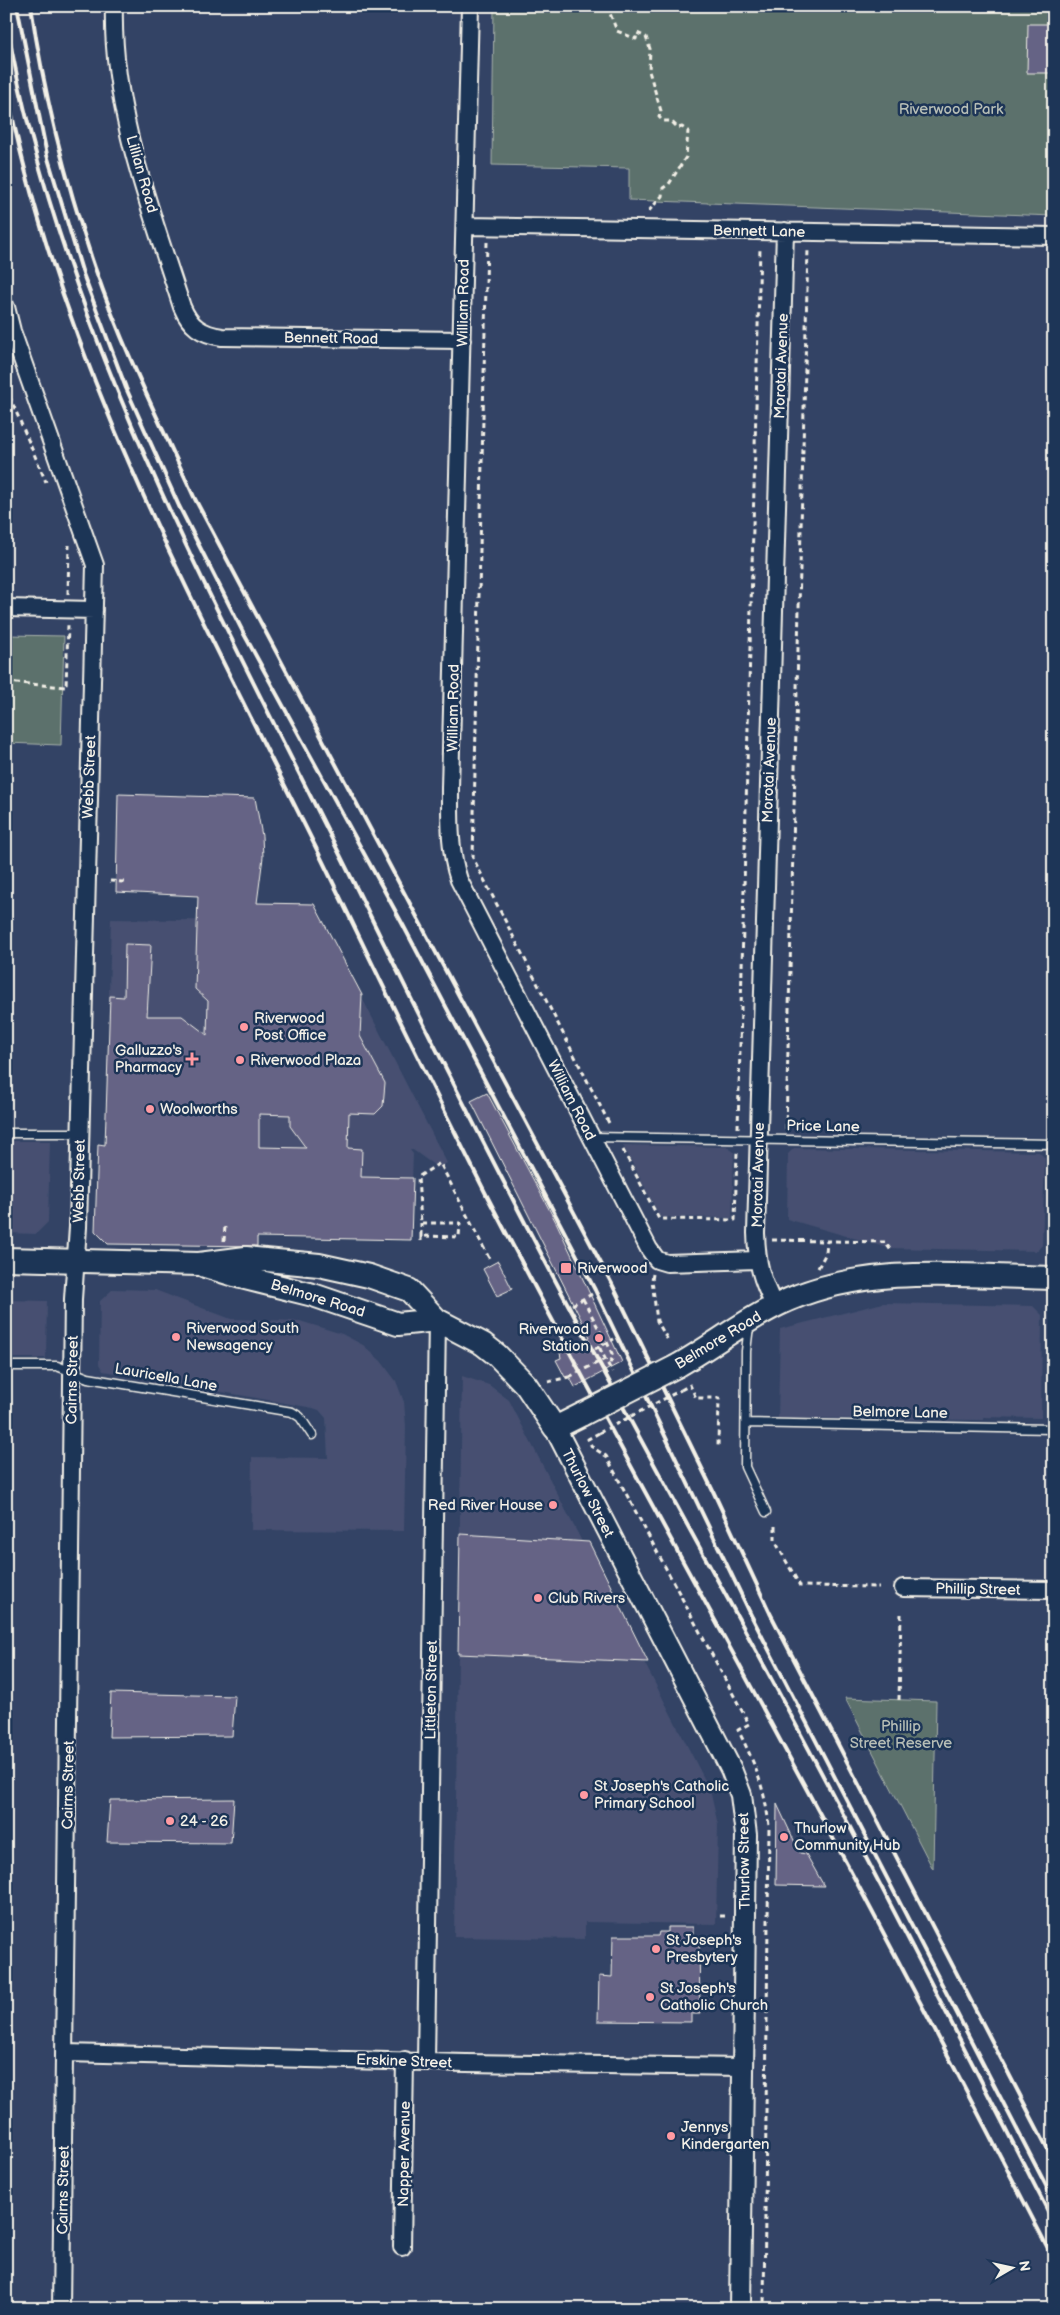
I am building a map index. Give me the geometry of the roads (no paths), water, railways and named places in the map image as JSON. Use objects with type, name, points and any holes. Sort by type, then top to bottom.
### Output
[{"type":"main road","name":"Belmore Road","points":[[6,1260],[200,1264],[246,1258],[291,1261],[343,1269],[409,1290],[437,1320],[483,1344],[509,1366],[526,1385],[554,1428],[677,1366],[775,1306],[820,1289],[884,1276],[1054,1278]]},
{"type":"main road","name":"Belmore Road","points":[[200,1264],[241,1277],[313,1295],[398,1324],[437,1320]]},
{"type":"street","name":"Lillian Road","points":[[114,6],[113,43],[117,73],[135,154],[182,307],[186,317],[201,332]]},
{"type":"street","name":"William Road","points":[[470,6],[450,788],[450,829],[454,864],[459,880],[649,1249],[657,1260],[668,1263],[757,1260]]},
{"type":"street","name":"Bennett Lane","points":[[465,226],[1054,236]]},
{"type":"street","name":"Morotai Avenue","points":[[775,1306],[764,1283],[757,1260],[785,231]]},
{"type":"street","name":"Webb Street","points":[[6,307],[9,331],[96,565],[76,1261]]},
{"type":"street","name":"Bennett Road","points":[[201,332],[222,337],[462,340]]},
{"type":"street","points":[[6,608],[94,610]]},
{"type":"street","name":"Cairns Street","points":[[60,2309],[65,2053],[72,1373],[76,1261]]},
{"type":"street","name":"Littleton Street","points":[[426,2061],[437,1320]]},
{"type":"street","name":"Thurlow Street","points":[[554,1428],[731,1769],[741,1794],[746,1835],[740,2309]]},
{"type":"street","name":"Phillip Street","points":[[903,1588],[1054,1590]]},
{"type":"street","name":"Erskine Street","points":[[65,2053],[743,2067]]},
{"type":"street","name":"Napper Avenue","points":[[402,2247],[405,2060]]},
{"type":"lane","points":[[6,1133],[80,1133]]},
{"type":"lane","name":"Price Lane","points":[[591,1137],[1054,1144]]},
{"type":"lane","points":[[749,1322],[746,1351],[745,1468],[766,1512]]},
{"type":"lane","name":"Lauricella Lane","points":[[6,1366],[57,1366],[88,1378],[292,1412],[300,1418],[312,1434]]},
{"type":"lane","name":"Belmore Lane","points":[[746,1423],[1054,1429]]},
{"type":"railway","points":[[17,6],[47,155],[83,274],[126,388],[179,506],[244,634],[402,923],[595,1290],[752,1617],[1054,2201]]},
{"type":"railway","points":[[31,6],[49,106],[65,171],[95,268],[129,356],[195,499],[612,1284],[770,1613],[1054,2161]]},
{"type":"railway","points":[[6,19],[30,132],[62,242],[101,350],[146,457],[194,561],[244,665],[536,1245],[821,1772],[1054,2223]]},
{"type":"railway","points":[[6,86],[30,188],[61,288],[97,386],[138,483],[182,578],[488,1198],[856,1881],[1054,2260]]},
{"type":"place","name":"Riverwood Post Office","points":[[244,1027]]},
{"type":"place","name":"Galluzzo's Pharmacy","points":[[192,1059]]},
{"type":"place","name":"Riverwood Plaza","points":[[240,1060]]},
{"type":"place","name":"Woolworths","points":[[150,1109]]},
{"type":"place","name":"Riverwood","points":[[566,1268]]},
{"type":"place","name":"Riverwood South Newsagency","points":[[176,1337]]},
{"type":"place","name":"Riverwood Station","points":[[599,1338]]},
{"type":"place","name":"Red River House","points":[[553,1505]]},
{"type":"place","name":"Club Rivers","points":[[538,1598]]},
{"type":"place","name":"St Joseph's Catholic Primary School","points":[[584,1795]]},
{"type":"place","name":"24 - 26","points":[[170,1821]]},
{"type":"place","name":"Thurlow Community Hub","points":[[784,1837]]},
{"type":"place","name":"St Joseph's Presbytery","points":[[656,1949]]},
{"type":"place","name":"St Joseph's Catholic Church","points":[[650,1997]]},
{"type":"place","name":"Jennys Kindergarten","points":[[671,2136]]},
{"type":"park label","name":"Riverwood Park","points":[[951,109]]},
{"type":"park label","name":"Phillip Street Reserve","points":[[901,1734]]}]
